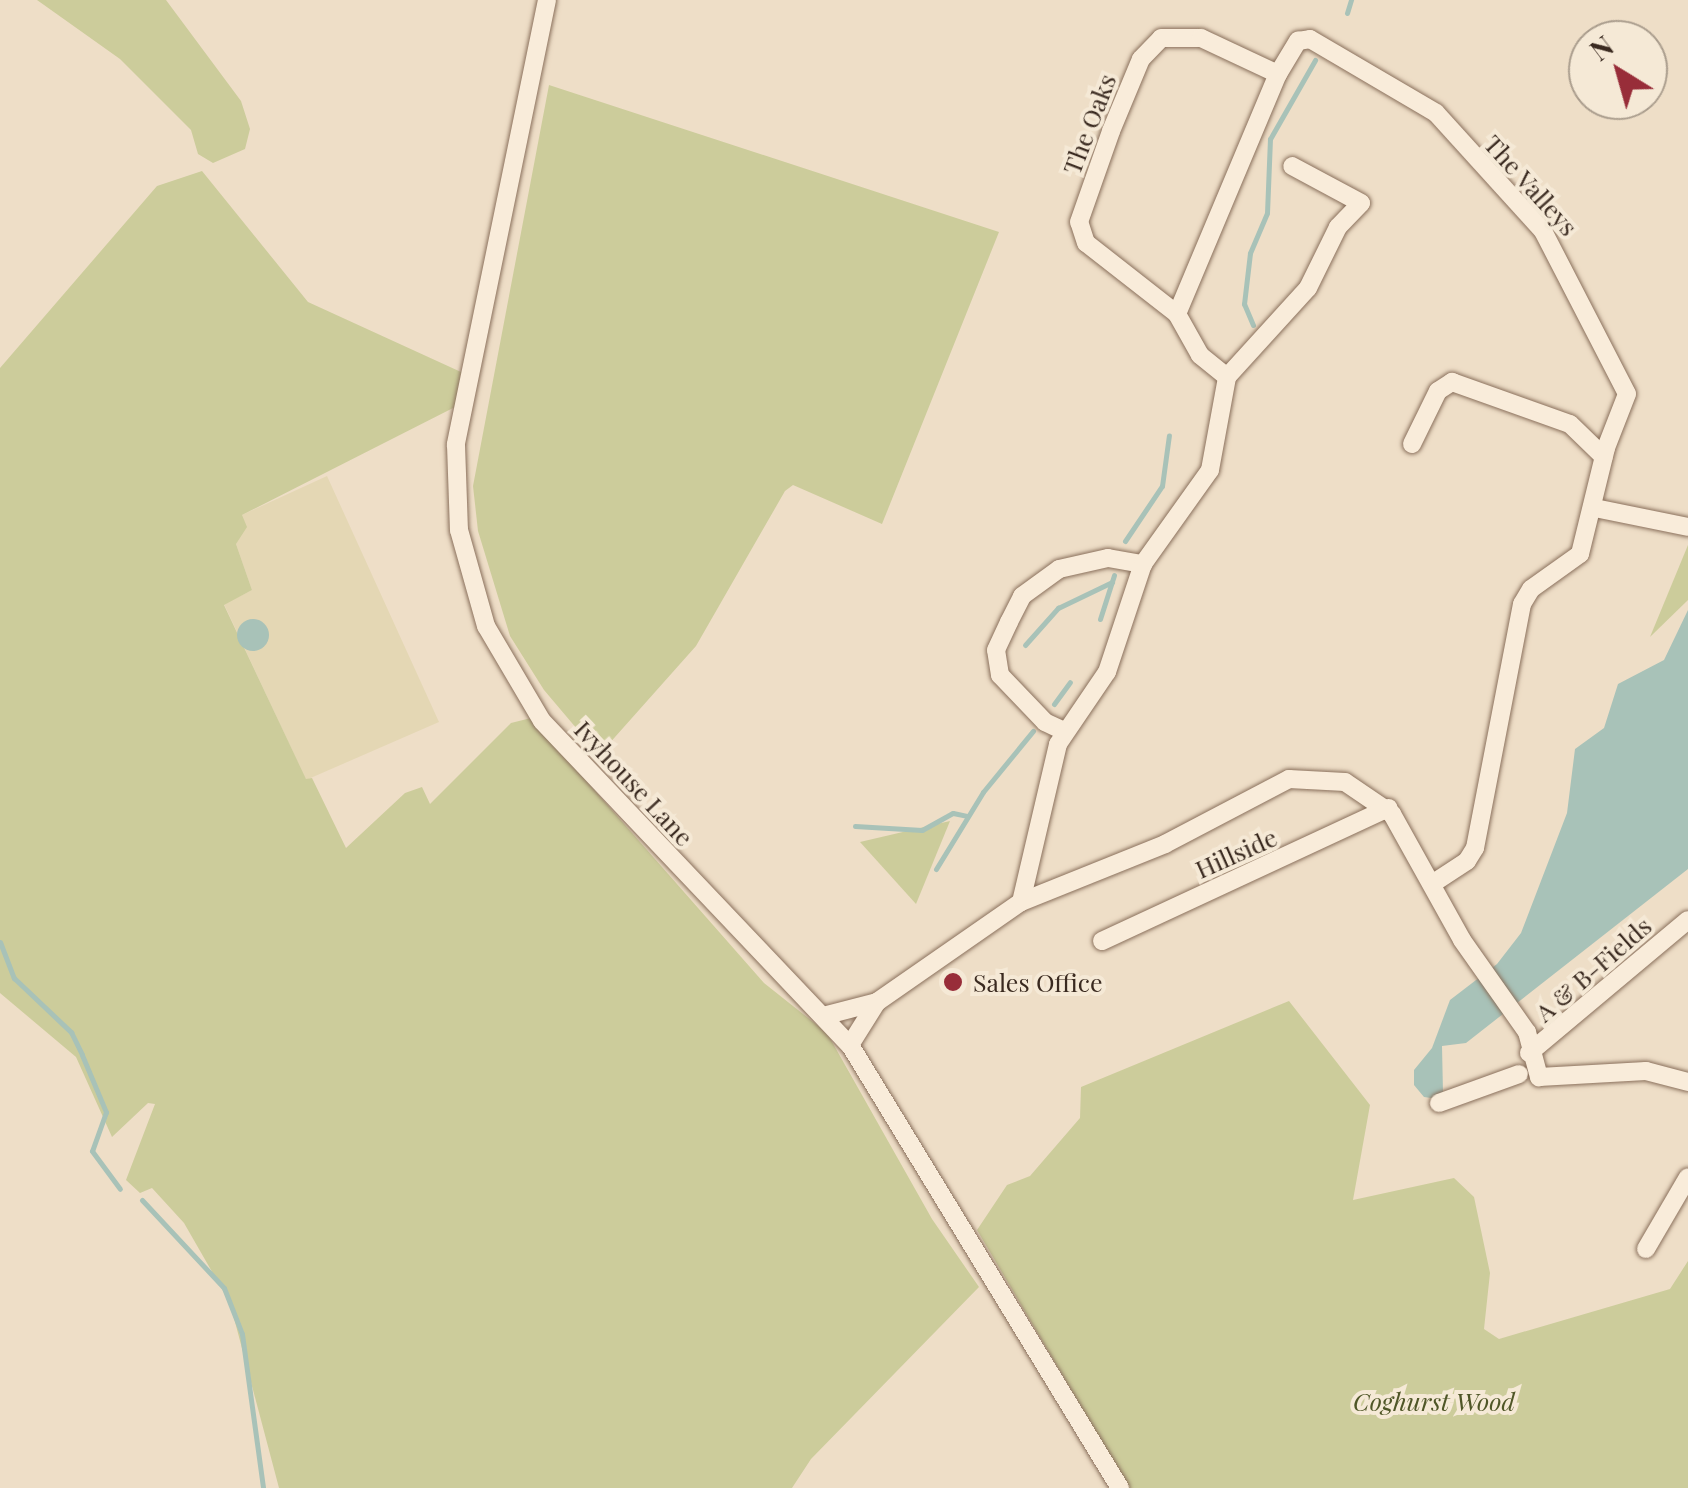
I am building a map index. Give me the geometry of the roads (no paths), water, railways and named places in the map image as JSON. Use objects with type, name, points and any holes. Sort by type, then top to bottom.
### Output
[{"type":"street","name":"Ivyhouse Lane","points":[[548,0],[456,445],[456,509],[471,583],[504,665],[542,721],[732,926],[828,1015],[850,1045],[1120,1488]]},
{"type":"street","name":"The Oaks","points":[[1177,314],[1086,244],[1079,222],[1110,130],[1141,59],[1162,38],[1201,38],[1278,74]]},
{"type":"street","name":"The Valleys","points":[[1278,74],[1298,42],[1310,39],[1337,50],[1436,113],[1558,250],[1627,394],[1604,457],[1595,508],[1580,554],[1530,589],[1522,604],[1474,848],[1466,862],[1432,884]]},
{"type":"street","points":[[1227,377],[1200,355],[1177,314],[1278,74]]},
{"type":"street","points":[[1021,902],[1064,731],[1106,672],[1143,564],[1210,470],[1227,377],[1308,288],[1338,227],[1361,202],[1292,166]]},
{"type":"street","points":[[1412,444],[1438,391],[1452,382],[1570,424],[1604,457]]},
{"type":"street","points":[[1595,508],[1688,527]]},
{"type":"street","points":[[1064,731],[1045,722],[1000,676],[996,650],[1009,622],[1022,596],[1058,569],[1108,558],[1143,564]]},
{"type":"street","points":[[828,1015],[877,1002],[1021,902],[1165,844],[1295,778],[1345,782],[1388,808],[1530,1040],[1529,1053],[1546,1080],[1646,1070],[1688,1082]]},
{"type":"street","name":"Hillside","points":[[1102,940],[1388,808]]},
{"type":"street","name":"A & B-Fields","points":[[1529,1053],[1688,920]]},
{"type":"street","points":[[850,1045],[877,1002]]},
{"type":"street","points":[[1439,1103],[1520,1074]]},
{"type":"street","points":[[1646,1249],[1688,1176]]},
{"type":"waterway","points":[[1347,13],[1351,0]]},
{"type":"waterway","points":[[1253,325],[1244,304],[1250,253],[1267,213],[1270,139],[1315,60]]},
{"type":"waterway","points":[[1125,541],[1162,486],[1169,435]]},
{"type":"waterway","points":[[1100,619],[1114,575]]},
{"type":"waterway","points":[[1025,645],[1058,608],[1112,582]]},
{"type":"waterway","points":[[1054,704],[1070,682]]},
{"type":"waterway","points":[[936,869],[983,792],[1033,731]]},
{"type":"waterway","points":[[855,826],[922,830],[953,813],[967,816]]},
{"type":"waterway","points":[[0,942],[14,978],[71,1032],[106,1112],[92,1151],[120,1189]]},
{"type":"waterway","points":[[142,1200],[224,1288],[242,1334],[263,1488]]},
{"type":"place","name":"Sales Office","points":[[953,982]]},
{"type":"park label","name":"Coghurst Wood","points":[[1434,1401]]}]
